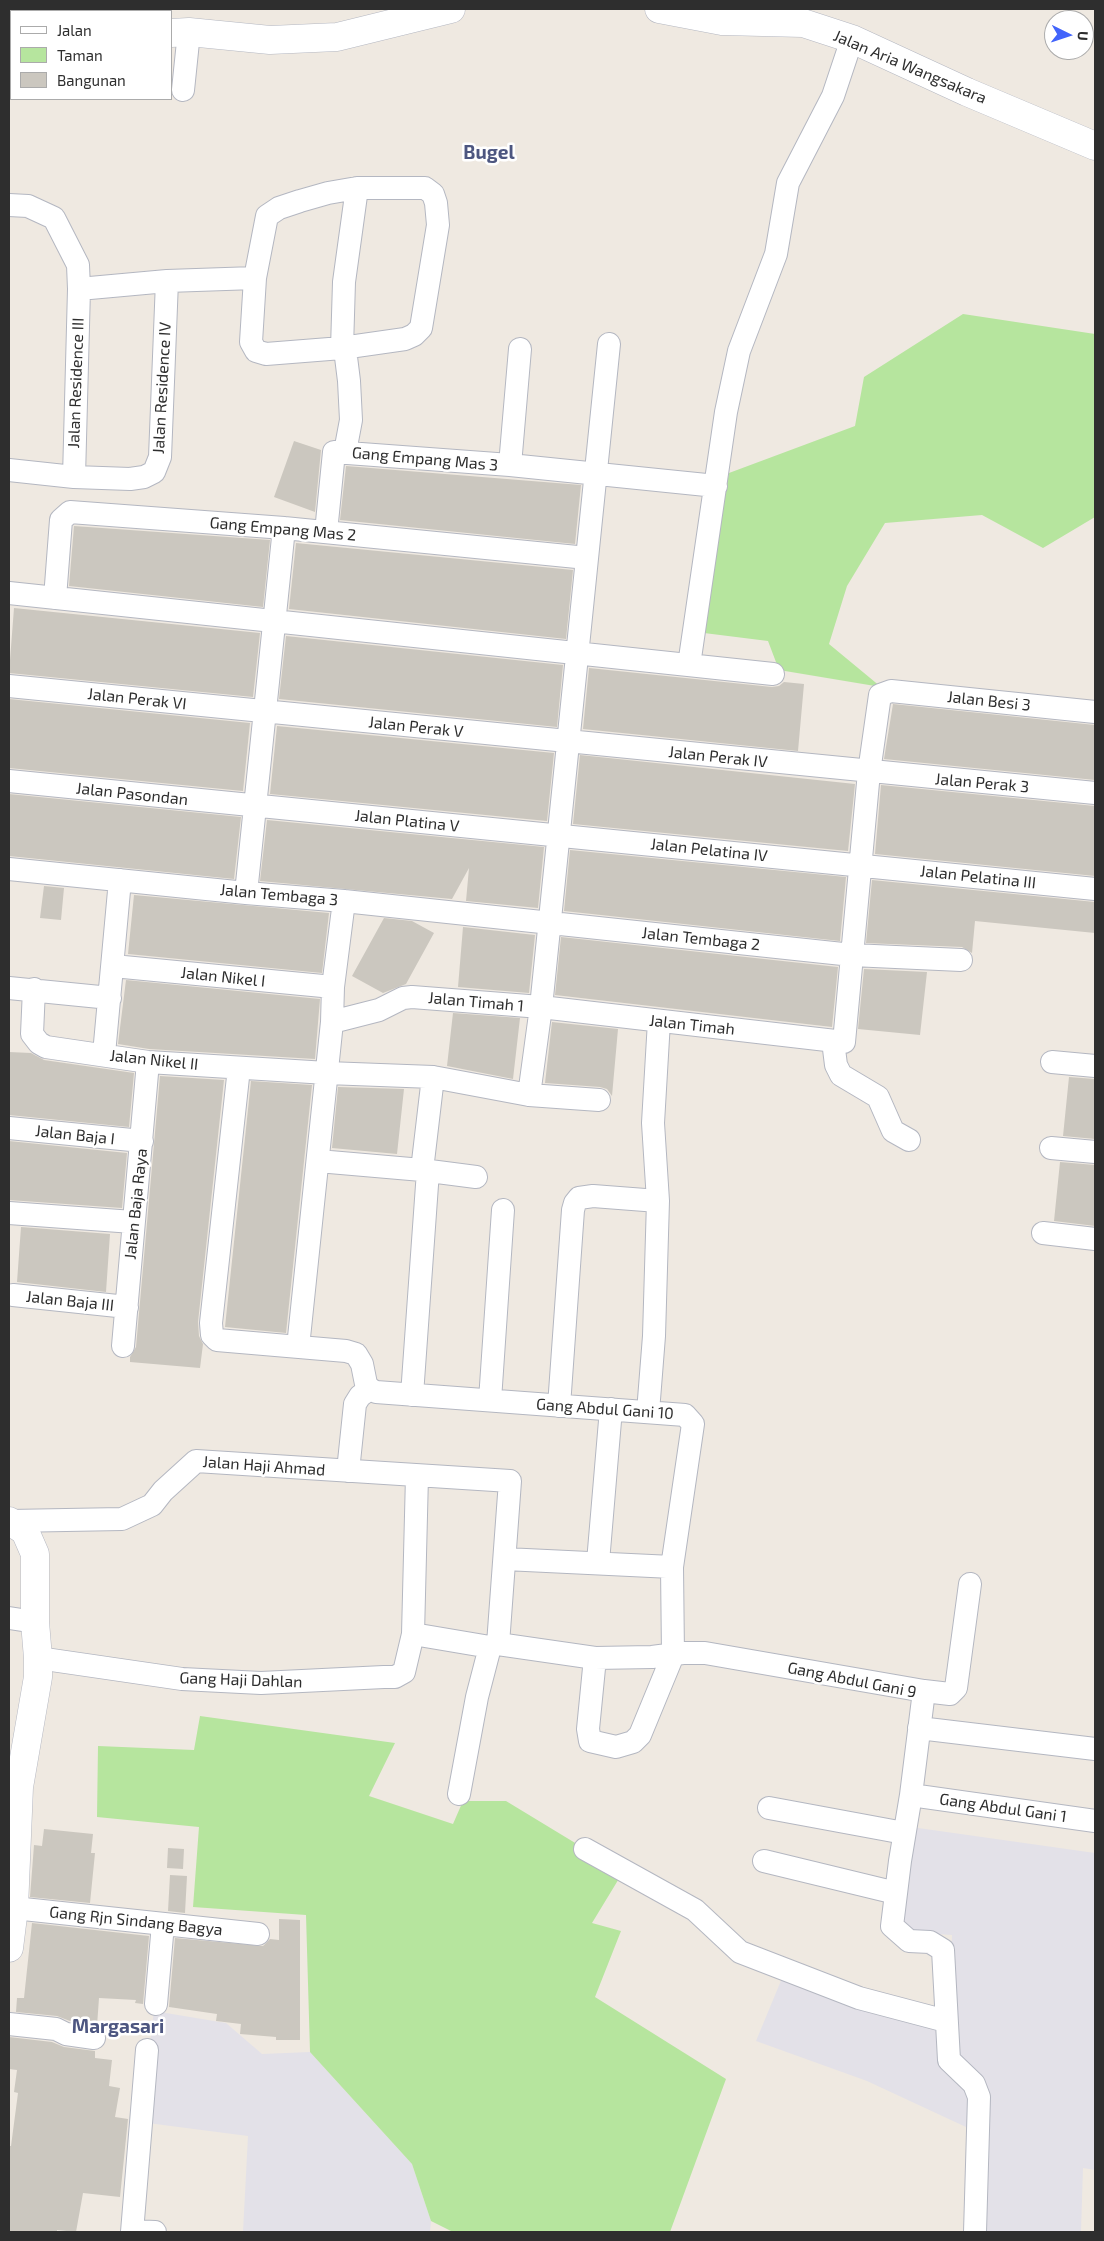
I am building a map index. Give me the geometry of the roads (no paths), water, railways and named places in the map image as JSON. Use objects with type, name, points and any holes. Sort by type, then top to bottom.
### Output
[{"type":"street","points":[[183,90],[180,33],[270,40],[338,37],[451,9]]},
{"type":"street","name":"Jalan Aria Wangsakara","points":[[659,9],[722,21],[806,16],[967,92],[1095,146]]},
{"type":"street","points":[[688,665],[726,412],[739,351],[776,254],[788,183],[833,96],[852,39]]},
{"type":"street","points":[[345,452],[350,420],[350,400],[346,357],[342,348],[344,282],[356,188]]},
{"type":"street","points":[[356,188],[425,188],[433,194],[436,203],[438,225],[421,328],[414,335],[405,339],[342,348],[266,354],[256,351],[251,342],[255,278],[265,223],[272,211],[328,193],[356,188]]},
{"type":"street","name":"Jalan Residence III","points":[[9,205],[28,206],[54,218],[78,265],[74,477]]},
{"type":"street","points":[[79,289],[166,281],[255,278]]},
{"type":"street","name":"Jalan Residence IV","points":[[9,470],[74,477],[130,479],[144,477],[154,472],[158,465],[162,417],[166,281]]},
{"type":"street","points":[[529,1094],[541,1007],[609,344]]},
{"type":"street","points":[[510,466],[520,349]]},
{"type":"street","name":"Gang Empang Mas 3","points":[[326,532],[334,452],[510,466],[716,486]]},
{"type":"street","name":"Gang Empang Mas 2","points":[[55,598],[61,520],[70,512],[284,528],[587,558]]},
{"type":"street","points":[[246,893],[284,528]]},
{"type":"street","points":[[9,593],[773,674]]},
{"type":"street","name":"Jalan Perak VI","points":[[9,686],[265,712]]},
{"type":"street","name":"Jalan Besi 3","points":[[869,772],[878,699],[882,693],[891,691],[1095,712]]},
{"type":"street","name":"Jalan Perak V","points":[[265,712],[568,742]]},
{"type":"street","name":"Jalan Perak IV","points":[[568,742],[869,772]]},
{"type":"street","points":[[869,772],[852,955],[836,1065],[841,1075],[878,1097],[893,1131],[909,1140]]},
{"type":"street","name":"Jalan Perak 3","points":[[869,772],[1095,793]]},
{"type":"street","name":"Jalan Pasondan","points":[[9,782],[255,806]]},
{"type":"street","name":"Jalan Platina V","points":[[255,806],[558,836]]},
{"type":"street","name":"Jalan Pelatina IV","points":[[558,836],[860,865]]},
{"type":"street","name":"Jalan Pelatina III","points":[[860,865],[1095,888]]},
{"type":"street","name":"Jalan Tembaga 3","points":[[9,869],[246,893],[344,900],[549,924]]},
{"type":"street","points":[[104,1054],[120,880]]},
{"type":"street","points":[[298,1347],[332,1022],[333,988],[344,900]]},
{"type":"street","name":"Jalan Tembaga 2","points":[[549,924],[852,955],[961,960]]},
{"type":"street","name":"Jalan Nikel I","points":[[113,966],[333,988]]},
{"type":"street","points":[[9,988],[110,998]]},
{"type":"street","name":"Jalan Nikel II","points":[[34,989],[32,1034],[39,1043],[46,1047],[104,1054],[148,1062],[326,1073],[433,1077],[529,1094],[600,1100]]},
{"type":"street","name":"Jalan Timah 1","points":[[332,1022],[379,1010],[403,998],[412,997],[541,1007]]},
{"type":"street","name":"Jalan Timah","points":[[541,1007],[839,1041]]},
{"type":"street","points":[[648,1412],[654,1336],[658,1200],[653,1123],[659,1021]]},
{"type":"street","name":"Jalan Baja Raya","points":[[123,1346],[148,1062]]},
{"type":"street","points":[[1052,1062],[1095,1066]]},
{"type":"street","points":[[239,1068],[210,1330],[217,1340],[226,1342],[346,1351],[356,1354],[362,1364],[366,1384],[370,1390],[360,1396],[355,1404],[348,1471]]},
{"type":"street","points":[[412,1395],[425,1170],[433,1077]]},
{"type":"street","name":"Jalan Baja I","points":[[9,1128],[142,1141]]},
{"type":"street","points":[[1051,1148],[1095,1152]]},
{"type":"street","points":[[318,1161],[425,1170],[476,1177]]},
{"type":"street","points":[[559,1406],[575,1203],[579,1198],[593,1196],[658,1200]]},
{"type":"street","points":[[490,1400],[503,1210]]},
{"type":"street","points":[[9,1214],[133,1222]]},
{"type":"street","points":[[1043,1234],[1095,1239]]},
{"type":"street","name":"Jalan Baja III","points":[[13,1295],[127,1307]]},
{"type":"street","name":"Gang Abdul Gani 10","points":[[370,1390],[412,1395],[684,1415],[693,1424],[672,1567]]},
{"type":"street","points":[[598,1562],[611,1409]]},
{"type":"street","name":"Jalan Haji Ahmad","points":[[9,1521],[122,1520],[152,1505],[163,1491],[196,1460],[510,1481],[505,1559]]},
{"type":"street","points":[[414,1634],[416,1476]]},
{"type":"street","points":[[9,1521],[25,1532],[35,1554],[35,1622],[38,1658],[38,1677],[20,1787],[11,1927]]},
{"type":"street","points":[[459,1794],[477,1697],[494,1646],[505,1559],[672,1567],[672,1655],[640,1736],[633,1742],[616,1747],[590,1741],[588,1729],[595,1658]]},
{"type":"street","points":[[924,1691],[950,1694],[956,1688],[970,1584]]},
{"type":"street","points":[[9,1618],[35,1622]]},
{"type":"street","name":"Gang Abdul Gani 9","points":[[414,1634],[595,1658],[652,1657],[706,1653],[924,1691],[912,1795],[904,1833],[892,1926],[909,1941],[930,1942],[943,1950],[946,2022]]},
{"type":"street","name":"Gang Haji Dahlan","points":[[38,1658],[167,1677],[201,1680],[260,1683],[384,1677],[395,1676],[404,1672],[414,1634]]},
{"type":"street","points":[[919,1728],[1095,1748]]},
{"type":"street","name":"Gang Abdul Gani 1","points":[[912,1795],[1095,1821]]},
{"type":"street","points":[[769,1808],[904,1833]]},
{"type":"street","points":[[585,1849],[695,1910],[740,1952],[859,1998],[946,2022],[949,2060],[974,2084],[979,2097],[975,2232]]},
{"type":"street","points":[[764,1862],[896,1893]]},
{"type":"street","points":[[156,2004],[163,1924]]},
{"type":"street","name":"Gang Rjn Sindang Bagya","points":[[11,1927],[163,1924],[258,1934]]},
{"type":"street","points":[[9,2024],[56,2029],[66,2034],[94,2038]]},
{"type":"street","points":[[147,2050],[132,2232],[155,2232]]},
{"type":"district","name":"Bugel","points":[[489,153]]},
{"type":"district","name":"Margasari","points":[[118,2027]]}]
